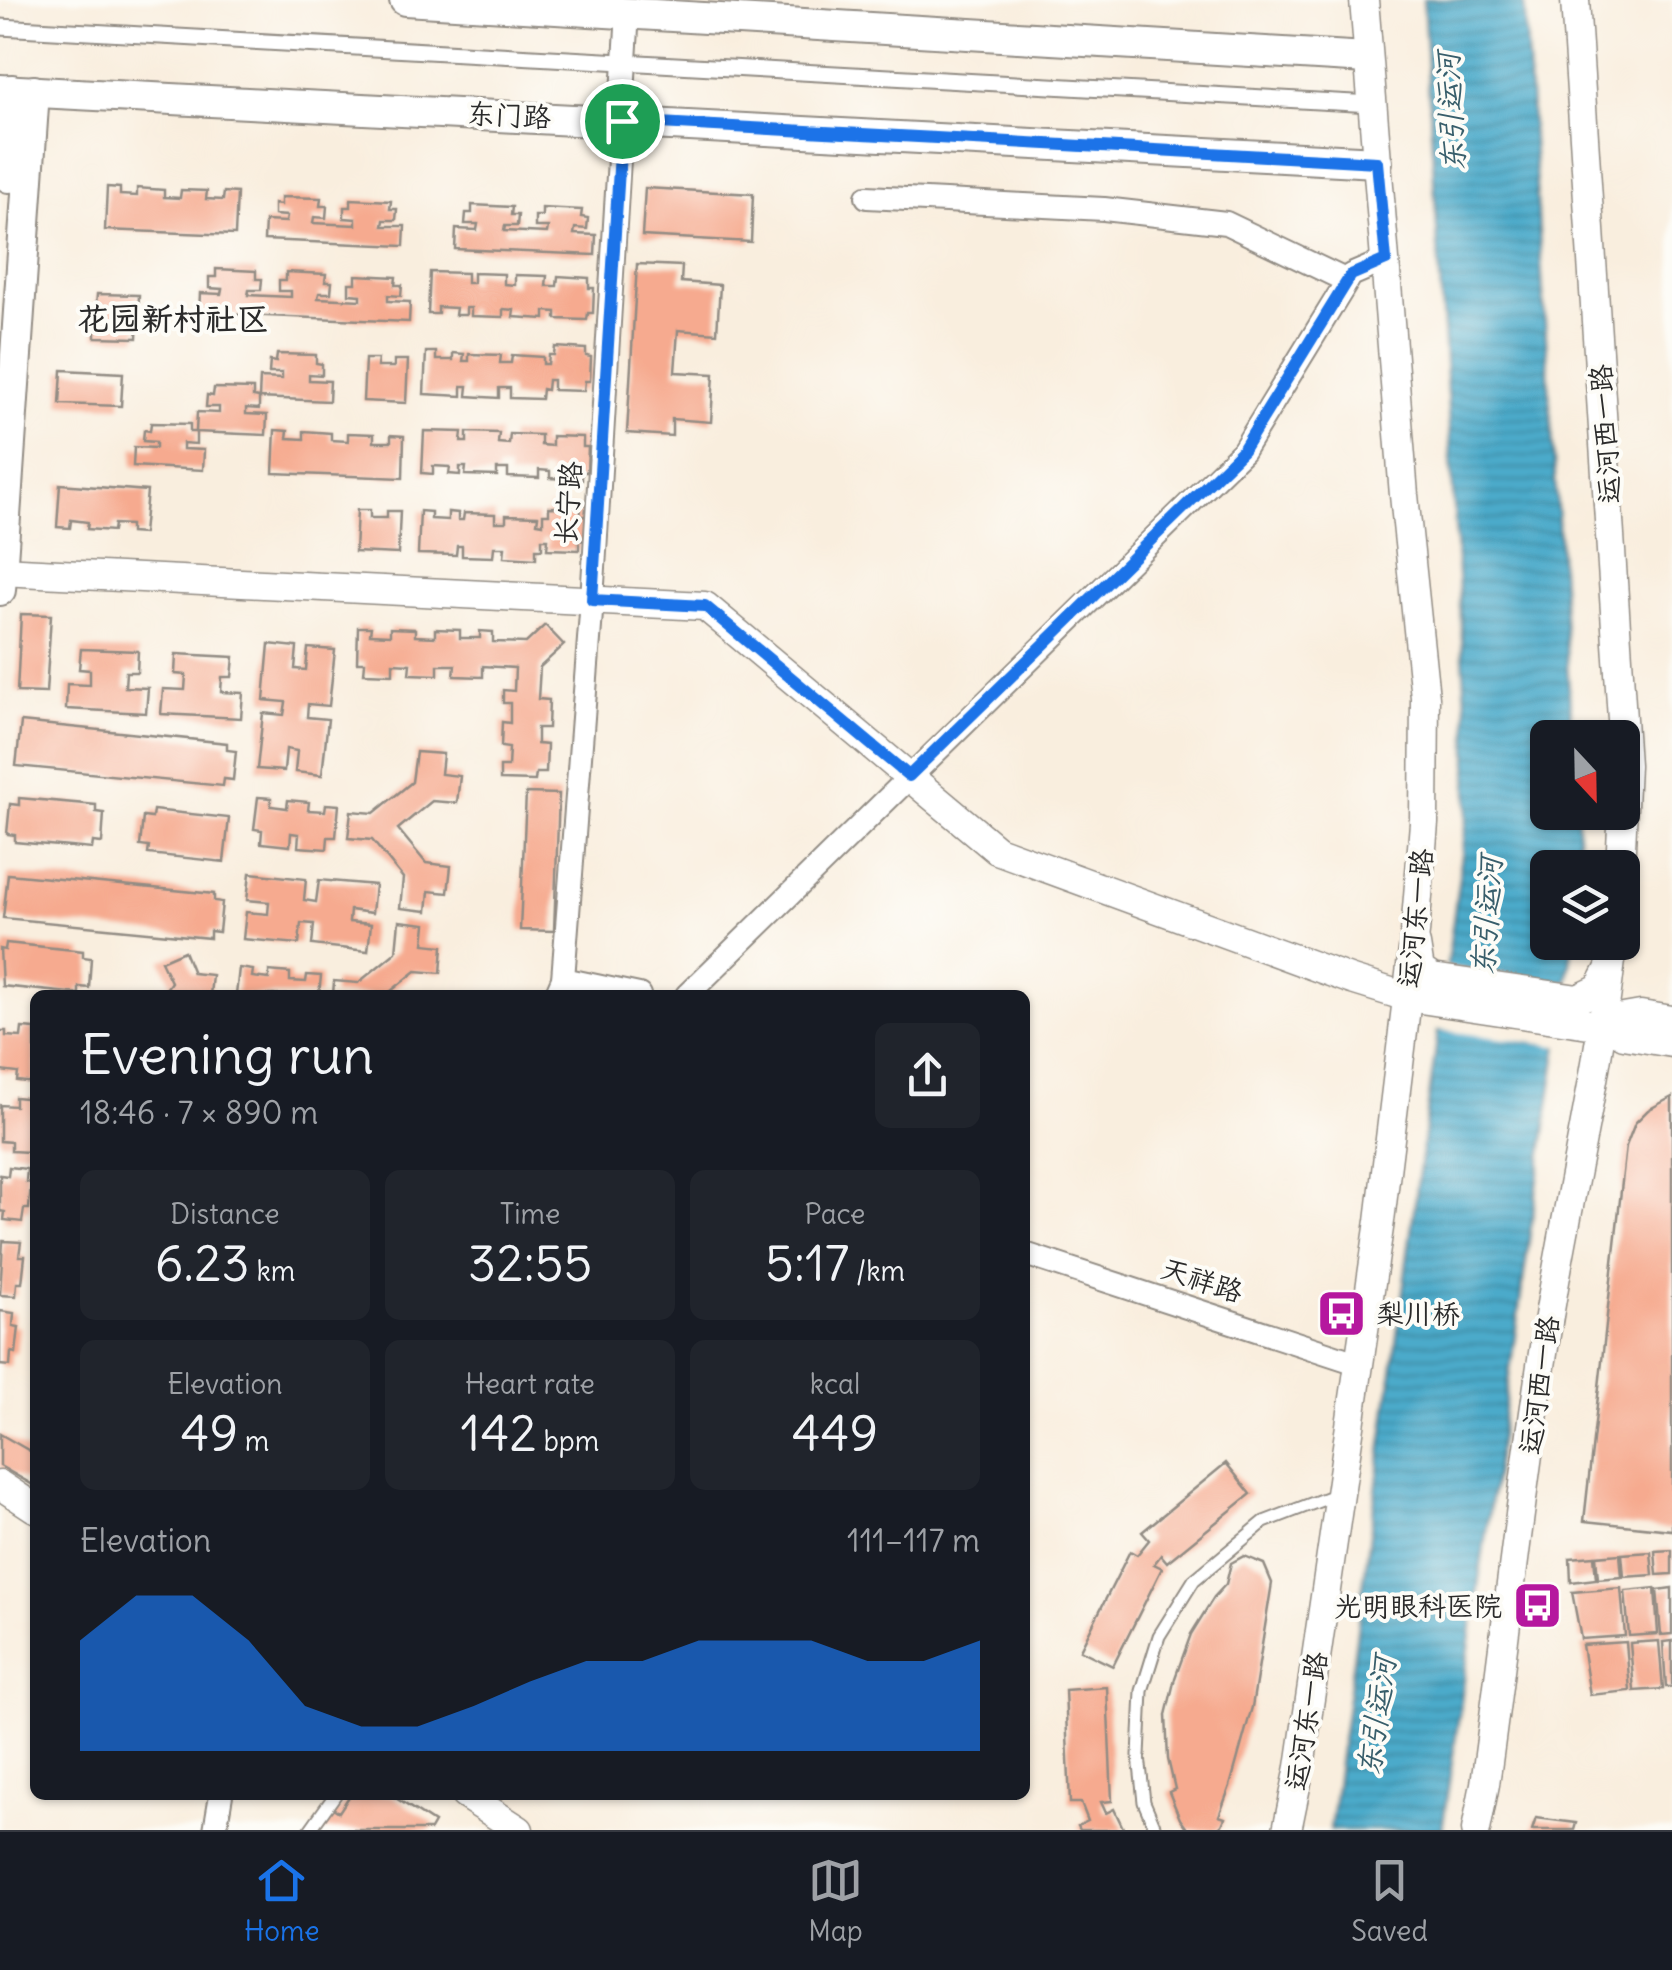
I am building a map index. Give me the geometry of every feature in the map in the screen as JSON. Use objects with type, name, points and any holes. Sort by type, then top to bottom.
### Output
[{"type":"main road","points":[[405,0],[1368,58]]},
{"type":"main road","points":[[0,334],[16,90]]},
{"type":"main road","points":[[1,577],[16,90]]},
{"type":"main road","name":"东门路","points":[[16,90],[1377,162]]},
{"type":"street","name":"运河东一路","points":[[1288,1830],[1360,1364],[1415,933],[1424,823],[1425,698],[1364,0]]},
{"type":"street","name":"运河西一路","points":[[1576,0],[1625,765],[1621,850]]},
{"type":"street","name":"长宁路","points":[[559,987],[592,600],[628,12]]},
{"type":"street","points":[[0,27],[1372,104]]},
{"type":"street","points":[[867,197],[1104,209],[1226,223],[1347,281]]},
{"type":"street","points":[[693,990],[1243,450],[1351,275],[1386,260]]},
{"type":"street","points":[[1,577],[705,606],[998,850],[1407,997],[1438,990],[1575,1010],[1589,1024],[1641,1015],[1672,1020]]},
{"type":"street","points":[[1415,933],[1420,970],[1438,990]]},
{"type":"street","points":[[1575,1010],[1599,989],[1609,960]]},
{"type":"street","name":"运河西一路","points":[[1476,1830],[1535,1405],[1611,960]]},
{"type":"street","points":[[559,987],[589,990]]},
{"type":"street","points":[[1603,1022],[1624,1035],[1672,1043]]},
{"type":"street","name":"天祥路","points":[[1030,1256],[1360,1364]]},
{"type":"street","points":[[0,1485],[30,1505]]},
{"type":"street","points":[[214,1830],[220,1800]]},
{"type":"street","points":[[475,1800],[519,1830]]},
{"type":"lane","points":[[1156,1830],[1144,1802],[1139,1756],[1142,1691],[1159,1636],[1194,1580],[1264,1522],[1341,1493]]},
{"type":"lane","points":[[310,1830],[331,1800]]},
{"type":"water","name":"东引运河","points":[[1423,0],[1524,0],[1571,720],[1530,720],[1530,830],[1578,830],[1578,850],[1530,850],[1530,960],[1570,960],[1442,1830],[1330,1830],[1468,810],[1468,738]]},
{"type":"pier","points":[[1441,966],[1572,984],[1563,1047],[1432,1029]]},
{"type":"building","points":[[107,187],[120,188],[120,195],[137,196],[137,188],[164,190],[164,197],[180,198],[181,190],[207,191],[206,199],[223,200],[224,192],[237,193],[235,235],[105,230]]},
{"type":"building","points":[[645,188],[753,194],[751,242],[642,236]]},
{"type":"building","points":[[281,197],[321,198],[320,206],[327,206],[326,218],[314,217],[313,223],[356,225],[356,219],[344,218],[344,207],[351,207],[351,199],[391,201],[390,209],[397,209],[396,220],[384,220],[383,226],[405,226],[404,246],[264,240],[265,221],[286,222],[287,216],[274,215],[274,204],[281,205]]},
{"type":"building","points":[[472,205],[512,207],[511,215],[518,215],[517,226],[505,226],[504,231],[547,233],[548,227],[535,227],[535,216],[542,216],[542,208],[582,210],[581,217],[588,218],[587,229],[575,228],[574,234],[596,235],[595,255],[455,249],[456,229],[477,230],[478,224],[465,224]]},
{"type":"building","points":[[637,264],[682,266],[681,282],[720,285],[717,333],[678,330],[675,372],[714,374],[711,422],[672,419],[672,436],[627,433]]},
{"type":"building","points":[[216,269],[256,271],[256,279],[262,279],[261,290],[249,290],[248,295],[291,297],[291,291],[279,291],[279,280],[286,280],[286,272],[326,274],[325,282],[332,282],[331,293],[319,293],[318,298],[361,300],[361,295],[349,294],[349,283],[356,283],[356,275],[396,277],[395,285],[402,285],[401,296],[388,295],[388,301],[410,302],[409,322],[199,313],[200,293],[221,294],[222,289],[209,288],[209,277],[216,277]]},
{"type":"building","points":[[430,272],[467,273],[467,283],[473,283],[473,273],[504,274],[504,284],[515,285],[515,275],[547,276],[546,286],[557,286],[558,276],[589,278],[589,288],[594,288],[593,313],[588,313],[587,320],[556,319],[556,312],[545,311],[545,319],[513,317],[514,310],[503,309],[503,317],[471,316],[471,308],[466,308],[466,315],[455,315],[456,308],[438,307],[438,314],[428,314]]},
{"type":"building","points":[[97,294],[139,295],[137,338],[95,337],[95,324],[103,324],[103,307],[96,307]]},
{"type":"building","points":[[555,347],[586,349],[586,356],[591,357],[590,381],[585,381],[584,391],[553,390],[553,380],[548,380],[541,399],[510,398],[510,388],[499,388],[499,398],[467,396],[468,386],[462,386],[462,396],[424,394],[426,352],[436,352],[436,360],[453,360],[453,353],[464,354],[463,361],[469,361],[469,354],[501,355],[500,363],[511,363],[512,355],[543,357],[543,364],[548,364]]},
{"type":"building","points":[[277,354],[316,355],[316,363],[322,364],[322,375],[309,374],[309,380],[330,381],[329,401],[259,398],[260,378],[282,379],[282,373],[269,373],[270,361],[276,362]]},
{"type":"building","points":[[365,359],[378,359],[377,367],[394,367],[394,360],[408,360],[406,403],[363,401]]},
{"type":"building","points":[[62,370],[123,373],[121,406],[60,404]]},
{"type":"building","points":[[214,388],[253,389],[253,397],[259,398],[259,409],[246,408],[246,414],[267,415],[266,435],[196,432],[197,412],[219,413],[219,407],[206,407],[207,395],[213,396]]},
{"type":"building","points":[[151,423],[190,424],[190,432],[196,432],[196,444],[183,443],[183,449],[204,450],[203,470],[133,466],[134,447],[156,448],[156,442],[143,441],[144,430],[150,431]]},
{"type":"building","points":[[275,430],[288,431],[287,438],[304,439],[304,431],[331,433],[331,440],[348,441],[348,433],[374,434],[374,442],[391,442],[391,435],[404,436],[403,478],[273,473]]},
{"type":"building","points":[[424,431],[462,432],[461,442],[467,442],[467,432],[499,433],[498,443],[509,444],[510,434],[541,435],[541,445],[552,446],[552,436],[583,437],[583,447],[588,447],[587,472],[582,472],[582,480],[550,478],[550,471],[539,470],[539,478],[508,477],[508,469],[497,469],[497,476],[465,475],[466,467],[460,467],[460,475],[449,474],[450,467],[433,466],[433,474],[422,473]]},
{"type":"building","points":[[60,484],[147,491],[143,534],[130,533],[130,525],[114,524],[113,531],[87,529],[88,522],[71,520],[70,528],[57,527]]},
{"type":"building","points":[[549,507],[581,508],[580,516],[586,516],[585,541],[579,540],[579,550],[547,549],[548,539],[542,539],[536,559],[504,557],[505,547],[494,547],[493,557],[462,556],[462,546],[457,546],[456,555],[418,554],[420,511],[431,512],[431,519],[448,520],[448,512],[458,513],[458,520],[463,520],[464,513],[495,514],[495,522],[506,522],[506,515],[538,516],[537,523],[543,524],[543,514],[549,514]]},
{"type":"building","points":[[357,510],[370,510],[370,518],[387,518],[387,511],[400,511],[398,554],[355,552]]},
{"type":"building","points":[[21,614],[51,615],[46,693],[17,692]]},
{"type":"building","points":[[545,625],[564,645],[540,667],[538,699],[549,700],[548,728],[537,728],[537,744],[547,745],[546,773],[536,773],[535,781],[500,780],[500,767],[508,767],[509,748],[501,747],[502,722],[510,723],[510,703],[503,703],[503,690],[514,691],[515,668],[483,666],[483,677],[454,676],[455,665],[438,665],[438,675],[409,674],[410,664],[393,663],[393,674],[364,673],[365,662],[357,662],[358,627],[371,627],[370,634],[390,635],[390,628],[415,629],[415,636],[435,637],[435,629],[460,630],[460,638],[480,638],[480,631],[493,632],[493,642],[526,643]]},
{"type":"building","points":[[269,644],[297,647],[295,669],[306,670],[308,648],[335,650],[329,706],[308,704],[307,717],[328,719],[322,775],[295,772],[297,751],[286,749],[284,771],[257,769],[263,713],[284,715],[286,702],[264,700]]},
{"type":"building","points":[[81,649],[138,651],[137,672],[126,672],[125,687],[148,688],[146,713],[66,709],[67,684],[90,685],[90,670],[79,669]]},
{"type":"building","points":[[176,654],[234,657],[232,677],[222,677],[221,692],[243,693],[241,718],[161,714],[163,689],[185,690],[186,675],[175,674]]},
{"type":"building","points":[[21,722],[227,743],[227,750],[236,751],[233,780],[224,779],[223,786],[16,766]]},
{"type":"building","points":[[416,752],[443,754],[441,774],[460,776],[457,803],[432,801],[398,829],[426,863],[451,866],[448,893],[429,891],[427,911],[400,908],[403,878],[372,840],[348,838],[351,811],[374,813],[412,782]]},
{"type":"building","points":[[526,793],[559,794],[554,931],[520,930]]},
{"type":"building","points":[[258,797],[271,798],[271,806],[287,808],[288,800],[309,802],[308,810],[325,811],[326,804],[339,805],[336,837],[328,837],[327,849],[298,847],[299,834],[291,833],[290,846],[261,843],[262,830],[254,829]]},
{"type":"building","points":[[19,798],[96,805],[96,812],[104,813],[102,843],[93,842],[92,849],[15,842],[15,835],[7,834],[10,804],[19,805]]},
{"type":"building","points":[[153,810],[229,818],[224,862],[148,854],[149,847],[140,846],[143,817],[152,818]]},
{"type":"building","points":[[250,873],[306,879],[304,900],[316,902],[319,880],[375,885],[372,913],[350,910],[349,922],[371,924],[368,951],[312,945],[314,924],[301,923],[299,944],[243,939],[246,912],[268,914],[269,902],[247,900]]},
{"type":"building","points":[[8,874],[214,894],[214,901],[222,902],[219,932],[210,931],[210,938],[3,918]]},
{"type":"building","points":[[399,921],[426,924],[424,944],[443,946],[441,973],[416,971],[392,990],[333,990],[334,981],[358,983],[396,952]]},
{"type":"building","points":[[6,943],[83,951],[83,957],[91,958],[89,988],[40,990],[2,986],[0,949],[5,950]]},
{"type":"building","points":[[184,951],[193,973],[212,975],[210,990],[165,990],[171,982],[161,961]]},
{"type":"building","points":[[239,968],[253,970],[252,977],[269,979],[269,971],[290,973],[290,981],[306,982],[307,975],[321,976],[320,990],[237,990]]},
{"type":"building","points":[[22,1028],[30,1029],[30,1082],[17,1081],[18,1073],[0,1071],[0,1031],[6,1031],[6,1036],[21,1037]]},
{"type":"building","points":[[15,1097],[30,1099],[29,1152],[11,1151],[11,1142],[0,1141],[0,1105],[15,1106]]},
{"type":"building","points":[[1672,1097],[1672,1530],[1584,1521],[1626,1146],[1635,1123],[1648,1110]]},
{"type":"building","points":[[9,1167],[27,1169],[29,1209],[24,1209],[22,1222],[4,1220],[5,1212],[0,1211],[0,1175],[8,1176]]},
{"type":"building","points":[[3,1241],[21,1242],[19,1256],[25,1256],[16,1296],[0,1295]]},
{"type":"building","points":[[0,1311],[14,1313],[13,1326],[19,1327],[10,1366],[0,1365]]},
{"type":"building","points":[[0,1434],[30,1451],[30,1483],[0,1466]]},
{"type":"building","points":[[1226,1463],[1251,1494],[1167,1562],[1161,1555],[1154,1564],[1162,1568],[1113,1666],[1080,1650],[1130,1551],[1137,1555],[1149,1540],[1142,1532]]},
{"type":"building","points":[[1672,1550],[1672,1574],[1657,1575],[1655,1551]]},
{"type":"building","points":[[1651,1552],[1653,1575],[1624,1577],[1622,1554]]},
{"type":"building","points":[[1620,1554],[1622,1577],[1598,1579],[1596,1556]]},
{"type":"building","points":[[1244,1556],[1264,1564],[1272,1583],[1252,1707],[1219,1816],[1225,1818],[1222,1825],[1217,1830],[1188,1830],[1169,1792],[1175,1789],[1168,1759],[1166,1715],[1191,1634],[1226,1584],[1231,1563]]},
{"type":"building","points":[[1594,1556],[1596,1579],[1571,1582],[1570,1558]]},
{"type":"building","points":[[1621,1588],[1625,1636],[1581,1639],[1572,1592]]},
{"type":"building","points":[[1655,1588],[1658,1634],[1629,1636],[1625,1591]]},
{"type":"building","points":[[1672,1588],[1672,1634],[1661,1635],[1657,1590]]},
{"type":"building","points":[[1659,1641],[1663,1689],[1634,1691],[1630,1643]]},
{"type":"building","points":[[1672,1641],[1672,1687],[1666,1687],[1663,1642]]},
{"type":"building","points":[[1626,1642],[1630,1691],[1590,1695],[1582,1645]]},
{"type":"building","points":[[1107,1687],[1112,1801],[1101,1802],[1106,1813],[1114,1809],[1124,1830],[1080,1830],[1078,1826],[1088,1821],[1081,1803],[1070,1803],[1065,1690]]},
{"type":"building","points":[[347,1800],[399,1800],[434,1823],[430,1830],[314,1830],[330,1806],[339,1812]]},
{"type":"building","points":[[1536,1818],[1576,1823],[1574,1830],[1532,1830]]},
{"type":"place","name":"梨川桥","points":[[1341,1314]]},
{"type":"place","name":"光明眼科医院","points":[[1537,1606]]},
{"type":"district","name":"花园新村社区","points":[[173,318]]},
{"type":"route","points":[[622,121],[1377,162],[1386,260],[1351,275],[1243,450],[909,776],[705,606],[592,600],[622,121]]}]
